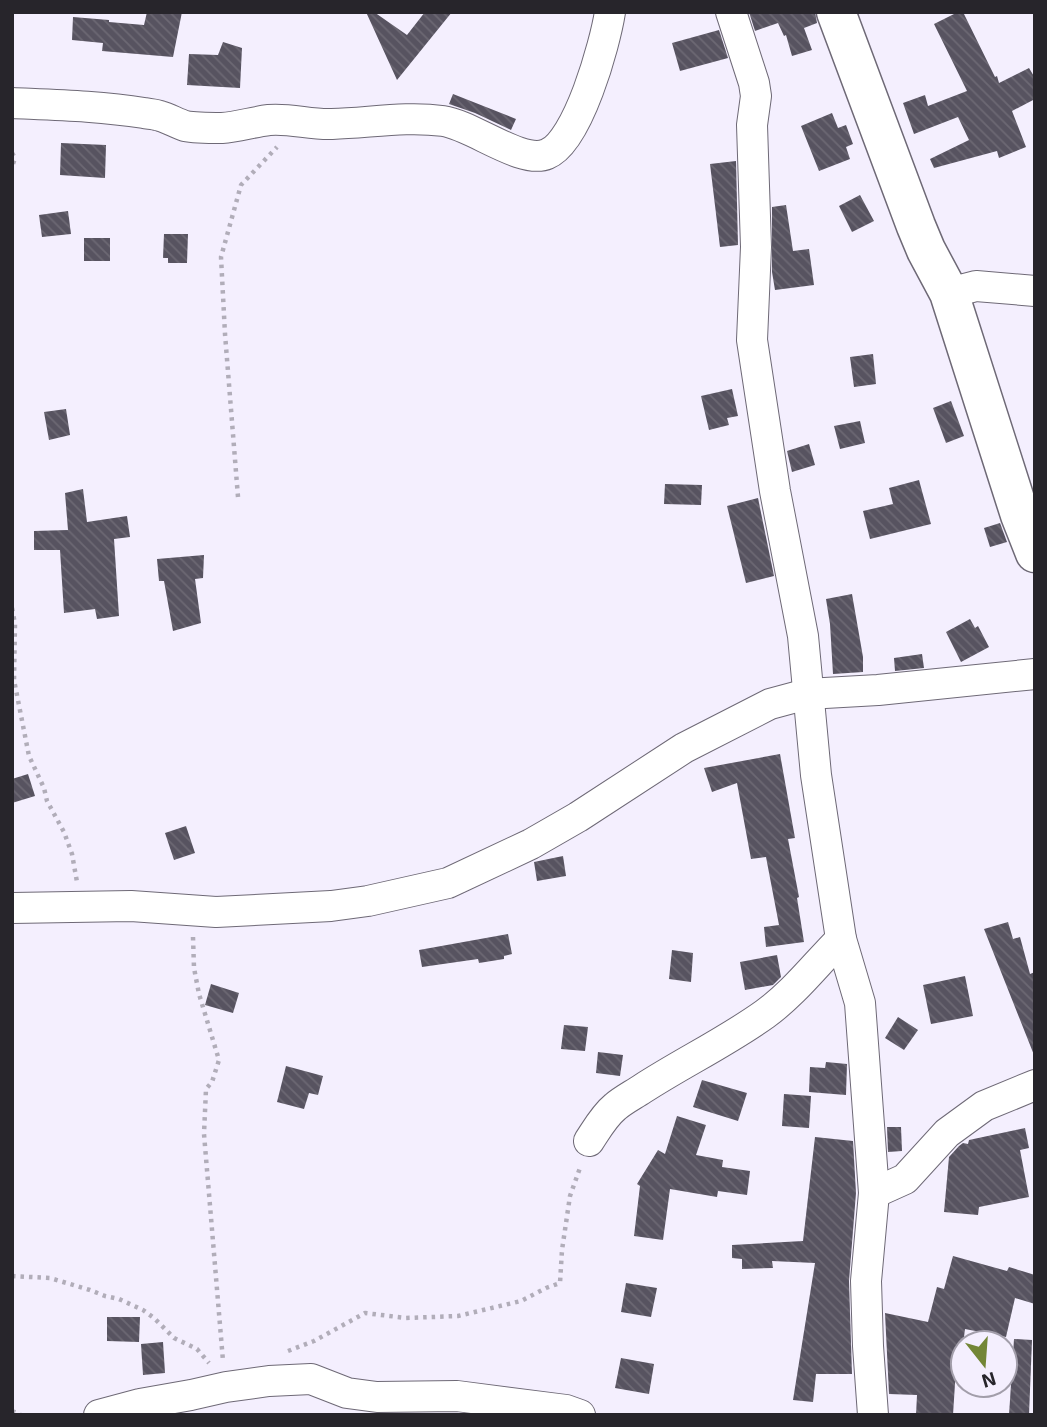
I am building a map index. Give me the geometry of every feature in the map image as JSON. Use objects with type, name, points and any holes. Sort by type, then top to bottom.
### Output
[{"type":"street","points":[[12,103],[107,107],[160,116],[187,126],[222,128],[270,120],[330,124],[392,120],[444,121],[465,127],[526,155],[545,155],[562,144],[573,127],[600,56],[610,12]]},
{"type":"street","points":[[730,12],[754,83],[755,96],[752,125],[756,247],[752,340],[775,491],[803,636],[816,775],[841,939],[860,1003],[874,1193],[866,1280],[873,1415]]},
{"type":"street","points":[[836,12],[916,226],[949,293],[1028,513],[1035,554]]},
{"type":"street","points":[[949,293],[976,286],[1035,291]]},
{"type":"street","points":[[12,908],[131,906],[215,912],[331,906],[368,901],[448,883],[531,844],[578,817],[684,748],[770,704],[807,694],[878,690],[1035,674]]},
{"type":"street","points":[[589,1141],[602,1120],[615,1107],[765,1013],[801,983],[817,962],[841,939]]},
{"type":"street","points":[[874,1193],[905,1179],[947,1133],[984,1106],[1035,1085]]},
{"type":"street","points":[[99,1415],[226,1387],[311,1379],[347,1393],[452,1405],[566,1410],[580,1415]]},
{"type":"path","points":[[238,497],[221,257],[241,185],[275,149],[313,123]]},
{"type":"path","points":[[12,153],[15,158],[12,167]]},
{"type":"path","points":[[12,608],[15,624],[14,680],[29,756],[72,854],[82,907]]},
{"type":"path","points":[[171,909],[188,922],[191,930],[199,993],[219,1060],[212,1082],[206,1089],[204,1134],[226,1387]]},
{"type":"path","points":[[281,1354],[314,1341],[365,1313],[406,1318],[458,1316],[521,1301],[560,1283],[570,1196],[589,1141]]},
{"type":"path","points":[[12,1276],[50,1278],[119,1298],[143,1310],[174,1338],[197,1349],[226,1387]]},
{"type":"path","points":[[12,1412],[21,1415]]},
{"type":"building","points":[[147,12],[182,12],[173,57],[102,51],[103,43],[72,40],[73,17],[144,25]]},
{"type":"building","points":[[366,12],[374,12],[407,35],[425,12],[452,12],[397,80]]},
{"type":"building","points":[[749,12],[815,12],[817,23],[804,28],[812,50],[792,56],[786,35],[784,36],[778,23],[755,31]]},
{"type":"building","points":[[963,12],[999,83],[1029,68],[1035,78],[1035,99],[1012,111],[1026,147],[999,158],[997,151],[934,168],[930,159],[969,140],[958,117],[914,134],[903,103],[925,95],[928,106],[967,91],[934,24]]},
{"type":"building","points":[[719,30],[728,58],[680,71],[672,43]]},
{"type":"building","points":[[223,42],[242,48],[240,88],[187,85],[189,54],[218,55]]},
{"type":"building","points":[[453,94],[516,119],[511,130],[449,104]]},
{"type":"building","points":[[832,113],[838,128],[846,125],[853,144],[846,147],[850,159],[819,171],[801,126]]},
{"type":"building","points":[[61,143],[106,145],[105,178],[60,175]]},
{"type":"building","points":[[736,161],[738,245],[720,247],[710,164]]},
{"type":"building","points":[[860,195],[874,221],[852,232],[839,206]]},
{"type":"building","points":[[786,205],[793,251],[809,249],[814,285],[775,290],[772,272],[772,207]]},
{"type":"building","points":[[68,211],[71,234],[42,237],[39,215]]},
{"type":"building","points":[[164,234],[188,234],[187,263],[168,263],[168,258],[163,258]]},
{"type":"building","points":[[84,238],[110,238],[110,261],[84,261]]},
{"type":"building","points":[[873,354],[876,384],[854,387],[850,357]]},
{"type":"building","points":[[732,389],[738,416],[727,418],[729,425],[709,430],[701,396]]},
{"type":"building","points":[[951,401],[964,436],[946,443],[933,408]]},
{"type":"building","points":[[66,409],[70,435],[49,440],[44,412]]},
{"type":"building","points":[[860,421],[865,443],[840,449],[834,426]]},
{"type":"building","points":[[809,444],[815,465],[792,472],[787,451]]},
{"type":"building","points":[[919,480],[931,524],[870,539],[863,511],[893,504],[889,488]]},
{"type":"building","points":[[665,484],[702,485],[701,505],[664,504]]},
{"type":"building","points":[[83,489],[87,522],[127,516],[130,537],[114,539],[119,616],[97,619],[95,609],[64,613],[60,550],[34,550],[34,531],[68,530],[65,493]]},
{"type":"building","points":[[758,498],[774,576],[746,583],[727,506]]},
{"type":"building","points":[[1000,523],[1007,542],[990,547],[984,528]]},
{"type":"building","points":[[204,555],[203,578],[195,579],[201,623],[173,631],[164,581],[159,581],[157,559]]},
{"type":"building","points":[[852,594],[863,672],[833,674],[826,599]]},
{"type":"building","points":[[970,619],[975,628],[978,626],[989,647],[961,662],[946,632]]},
{"type":"building","points":[[922,654],[924,668],[895,671],[894,658]]},
{"type":"building","points":[[780,754],[795,838],[788,839],[804,942],[766,947],[764,927],[779,925],[766,857],[751,859],[737,783],[712,792],[704,768]]},
{"type":"building","points":[[28,774],[35,796],[12,803],[12,779]]},
{"type":"building","points":[[186,826],[195,853],[174,860],[165,833]]},
{"type":"building","points":[[563,856],[566,876],[537,881],[534,862]]},
{"type":"building","points":[[1008,922],[1013,939],[1020,937],[1030,974],[1035,972],[1035,1055],[984,929]]},
{"type":"building","points":[[508,934],[512,954],[504,956],[504,959],[479,963],[478,959],[422,967],[419,950]]},
{"type":"building","points":[[672,950],[693,953],[691,982],[669,979]]},
{"type":"building","points":[[777,955],[781,977],[773,985],[745,990],[740,962]]},
{"type":"building","points":[[965,976],[973,1016],[931,1024],[923,985]]},
{"type":"building","points":[[211,984],[239,993],[233,1013],[205,1005]]},
{"type":"building","points":[[898,1017],[918,1030],[904,1050],[885,1038]]},
{"type":"building","points":[[564,1025],[588,1027],[585,1051],[561,1049]]},
{"type":"building","points":[[598,1052],[623,1055],[620,1076],[596,1073]]},
{"type":"building","points":[[826,1062],[847,1064],[846,1095],[809,1092],[810,1067],[825,1068]]},
{"type":"building","points":[[286,1066],[323,1076],[318,1095],[309,1093],[304,1109],[277,1102]]},
{"type":"building","points":[[702,1080],[747,1093],[738,1121],[693,1107]]},
{"type":"building","points":[[784,1094],[811,1096],[809,1128],[782,1126]]},
{"type":"building","points":[[677,1116],[706,1125],[696,1155],[723,1160],[722,1167],[750,1171],[747,1195],[718,1191],[717,1197],[670,1189],[663,1240],[634,1236],[640,1186],[637,1184],[658,1150],[665,1154]]},
{"type":"building","points":[[887,1127],[901,1127],[902,1151],[888,1152]]},
{"type":"building","points":[[1025,1128],[1029,1148],[1020,1150],[1029,1197],[979,1207],[978,1215],[944,1212],[949,1157],[959,1146],[968,1144],[969,1140]]},
{"type":"building","points":[[815,1137],[853,1141],[856,1193],[849,1281],[852,1374],[816,1374],[813,1402],[793,1400],[815,1263],[772,1261],[773,1268],[742,1269],[742,1259],[732,1258],[732,1245],[803,1241]]},
{"type":"building","points":[[953,1256],[1007,1271],[1009,1267],[1035,1275],[1035,1304],[1015,1298],[1008,1329],[949,1329],[949,1399],[954,1399],[953,1415],[916,1415],[917,1395],[889,1394],[885,1313],[928,1322],[937,1287],[944,1289]]},
{"type":"building","points":[[626,1283],[657,1288],[651,1317],[621,1312]]},
{"type":"building","points":[[107,1317],[140,1317],[139,1342],[107,1341]]},
{"type":"building","points":[[1019,1339],[1032,1340],[1029,1415],[1009,1415],[1010,1399],[1019,1399]]},
{"type":"building","points":[[163,1342],[165,1373],[143,1375],[141,1344]]},
{"type":"building","points":[[621,1358],[654,1364],[649,1394],[615,1388]]}]
